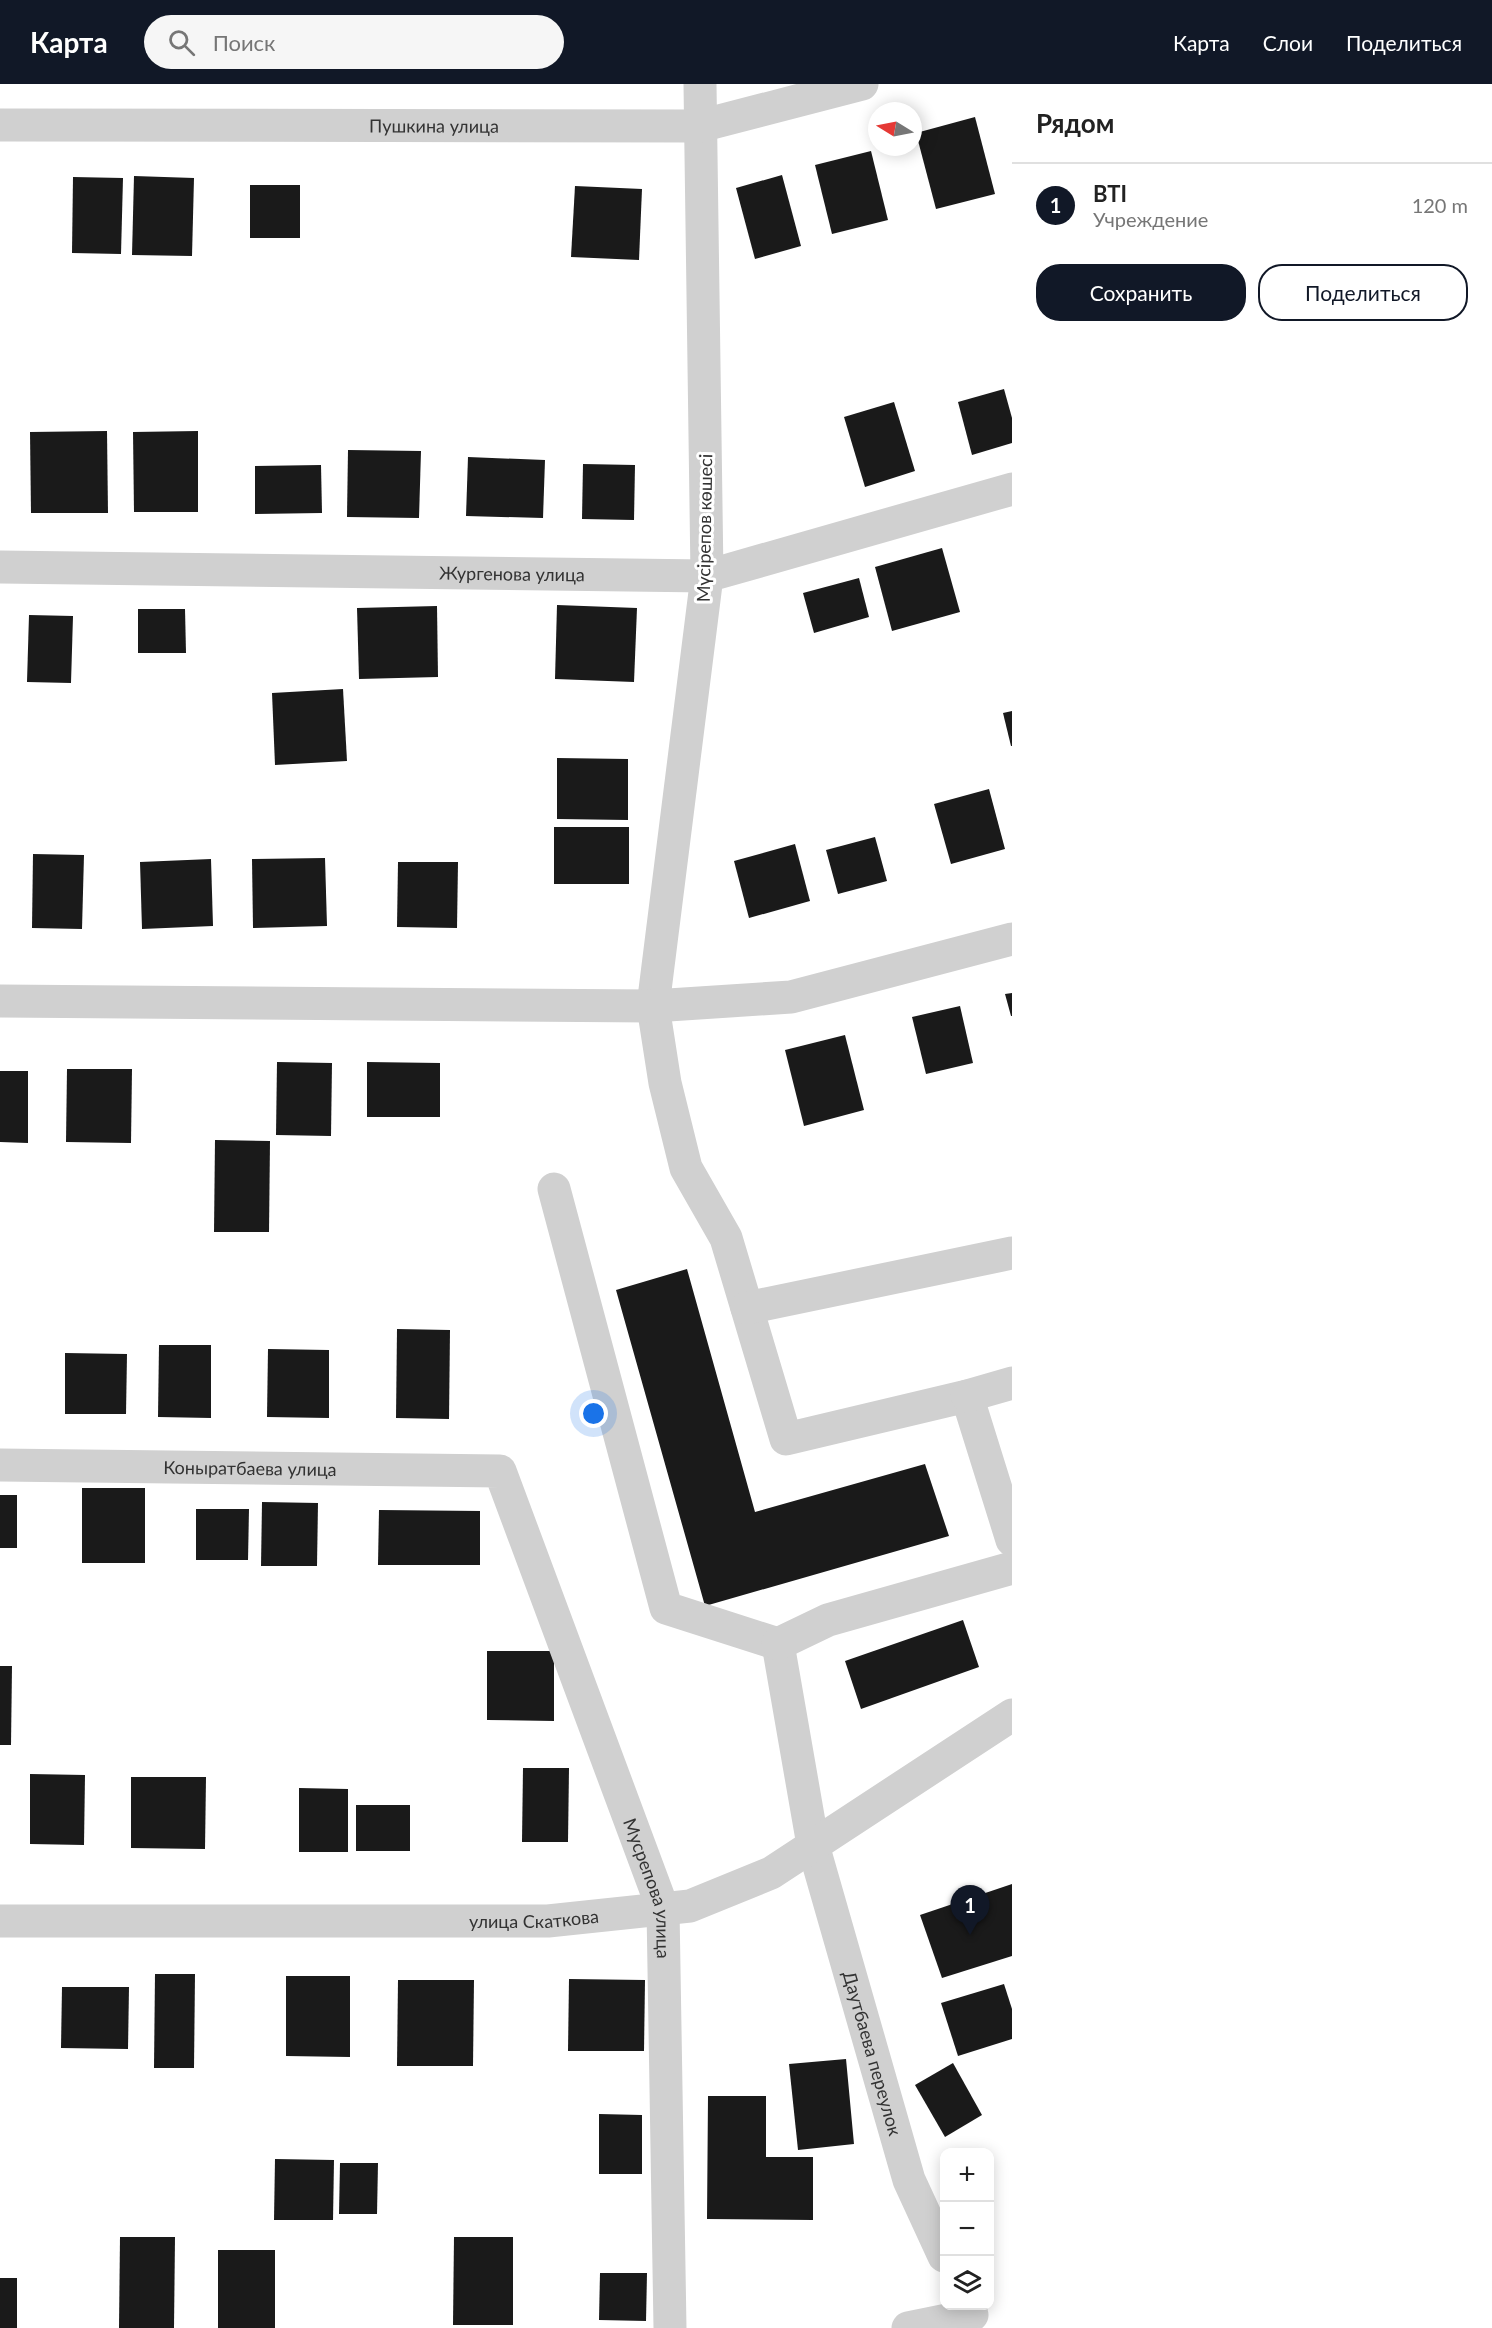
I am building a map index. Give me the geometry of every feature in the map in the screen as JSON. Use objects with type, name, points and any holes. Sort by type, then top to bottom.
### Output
[{"type":"street","name":"Мүсірепов көшесі","points":[[700,84],[707,576],[653,1006],[665,1083],[686,1168],[726,1238],[786,1439],[967,1396]]},
{"type":"street","name":"Пушкина улица","points":[[0,125],[700,126],[862,84]]},
{"type":"street","name":"Жургенова улица","points":[[0,567],[707,576],[1012,489]]},
{"type":"street","points":[[0,1001],[653,1006],[791,997],[1012,939]]},
{"type":"street","points":[[554,1189],[666,1608],[778,1644],[828,1620],[1012,1568]]},
{"type":"street","points":[[747,1308],[1012,1253]]},
{"type":"street","points":[[1012,1383],[967,1396],[1012,1540]]},
{"type":"street","name":"Коныратбаева улица","points":[[0,1465],[500,1471]]},
{"type":"street","name":"Мусрепова улица","points":[[500,1471],[663,1909],[670,2328]]},
{"type":"street","name":"Даутбаева переулок","points":[[778,1644],[813,1845],[909,2181],[940,2246]]},
{"type":"street","name":"улица Скаткова","points":[[0,1921],[548,1921],[690,1906],[771,1873],[1012,1715]]},
{"type":"street","points":[[908,2328],[973,2316]]},
{"type":"building","points":[[975,117],[995,194],[936,209],[922,156],[922,131]]},
{"type":"building","points":[[868,152],[868,156],[872,156],[888,220],[832,234],[815,165]]},
{"type":"building","points":[[782,175],[801,246],[755,259],[736,188]]},
{"type":"building","points":[[134,176],[194,178],[192,256],[132,255]]},
{"type":"building","points":[[73,177],[123,178],[121,254],[72,253]]},
{"type":"building","points":[[250,185],[300,185],[300,238],[250,238]]},
{"type":"building","points":[[575,186],[642,189],[639,260],[571,257]]},
{"type":"building","points":[[1004,389],[1012,418],[1012,443],[972,455],[958,402]]},
{"type":"building","points":[[894,402],[915,471],[865,487],[844,417]]},
{"type":"building","points":[[107,431],[108,513],[31,513],[30,432]]},
{"type":"building","points":[[198,431],[198,512],[134,512],[133,432]]},
{"type":"building","points":[[348,450],[421,451],[419,518],[347,517]]},
{"type":"building","points":[[468,457],[545,460],[543,518],[466,516]]},
{"type":"building","points":[[583,464],[635,465],[634,520],[582,519]]},
{"type":"building","points":[[321,465],[322,513],[255,514],[255,466]]},
{"type":"building","points":[[942,548],[960,612],[892,631],[875,567]]},
{"type":"building","points":[[859,578],[869,617],[814,633],[803,593]]},
{"type":"building","points":[[557,605],[637,608],[634,682],[555,679]]},
{"type":"building","points":[[437,606],[438,677],[359,679],[357,608]]},
{"type":"building","points":[[138,609],[185,609],[186,653],[138,653]]},
{"type":"building","points":[[29,615],[73,616],[71,683],[27,682]]},
{"type":"building","points":[[343,689],[347,761],[275,765],[272,693]]},
{"type":"building","points":[[1012,711],[1012,746],[1011,746],[1003,713]]},
{"type":"building","points":[[557,758],[628,759],[628,820],[557,819]]},
{"type":"building","points":[[989,789],[1005,849],[951,864],[934,804]]},
{"type":"building","points":[[554,827],[629,827],[629,884],[554,884]]},
{"type":"building","points":[[875,837],[887,881],[838,894],[826,850]]},
{"type":"building","points":[[795,844],[810,901],[749,918],[734,861]]},
{"type":"building","points":[[33,854],[84,855],[82,929],[32,928]]},
{"type":"building","points":[[325,858],[327,926],[253,928],[252,859]]},
{"type":"building","points":[[211,859],[213,926],[142,929],[140,862]]},
{"type":"building","points":[[398,862],[458,862],[457,928],[397,927]]},
{"type":"building","points":[[1012,993],[1012,1016],[1011,1016],[1005,994]]},
{"type":"building","points":[[960,1006],[973,1063],[926,1074],[912,1017]]},
{"type":"building","points":[[845,1035],[864,1110],[804,1126],[785,1050]]},
{"type":"building","points":[[277,1062],[332,1063],[331,1136],[276,1135]]},
{"type":"building","points":[[367,1062],[440,1063],[440,1117],[367,1117]]},
{"type":"building","points":[[67,1069],[132,1069],[131,1143],[66,1142]]},
{"type":"building","points":[[0,1071],[28,1071],[28,1143],[0,1142]]},
{"type":"building","points":[[215,1140],[270,1141],[269,1232],[214,1232]]},
{"type":"building","points":[[687,1269],[755,1512],[925,1464],[949,1536],[705,1606],[616,1290]]},
{"type":"building","points":[[397,1329],[450,1330],[449,1419],[396,1418]]},
{"type":"building","points":[[159,1345],[211,1345],[211,1418],[158,1417]]},
{"type":"building","points":[[268,1349],[329,1350],[329,1418],[267,1417]]},
{"type":"building","points":[[65,1353],[127,1354],[126,1414],[65,1414]]},
{"type":"building","points":[[82,1488],[145,1488],[145,1563],[82,1563]]},
{"type":"building","points":[[0,1495],[17,1495],[17,1548],[0,1548]]},
{"type":"building","points":[[262,1502],[318,1503],[317,1566],[261,1566]]},
{"type":"building","points":[[196,1509],[249,1509],[248,1560],[196,1560]]},
{"type":"building","points":[[379,1510],[480,1511],[480,1565],[378,1565]]},
{"type":"building","points":[[963,1620],[979,1667],[861,1709],[845,1661]]},
{"type":"building","points":[[487,1651],[554,1651],[554,1721],[487,1720]]},
{"type":"building","points":[[0,1666],[12,1666],[11,1745],[0,1745]]},
{"type":"building","points":[[523,1768],[569,1768],[568,1842],[522,1842]]},
{"type":"building","points":[[30,1774],[85,1775],[84,1845],[30,1844]]},
{"type":"building","points":[[131,1777],[206,1777],[205,1849],[131,1848]]},
{"type":"building","points":[[299,1788],[348,1789],[348,1852],[299,1852]]},
{"type":"building","points":[[356,1805],[410,1805],[410,1851],[356,1851]]},
{"type":"building","points":[[1012,1884],[1012,1956],[942,1978],[920,1915]]},
{"type":"building","points":[[155,1974],[195,1974],[194,2068],[154,2068]]},
{"type":"building","points":[[286,1976],[350,1976],[350,2057],[286,2056]]},
{"type":"building","points":[[569,1979],[645,1980],[644,2051],[568,2051]]},
{"type":"building","points":[[398,1980],[474,1980],[473,2066],[397,2066]]},
{"type":"building","points":[[1004,1984],[1012,2009],[1012,2039],[958,2056],[941,2003]]},
{"type":"building","points":[[62,1987],[129,1987],[128,2049],[61,2048]]},
{"type":"building","points":[[846,2059],[854,2144],[798,2150],[789,2064]]},
{"type":"building","points":[[953,2063],[982,2115],[945,2137],[915,2085]]},
{"type":"building","points":[[708,2096],[766,2096],[766,2157],[813,2157],[813,2220],[707,2219]]},
{"type":"building","points":[[599,2114],[642,2115],[642,2174],[599,2174]]},
{"type":"building","points":[[275,2159],[334,2160],[333,2220],[274,2220]]},
{"type":"building","points":[[340,2163],[378,2163],[377,2214],[339,2214]]},
{"type":"building","points":[[120,2237],[175,2237],[174,2328],[119,2328]]},
{"type":"building","points":[[454,2237],[513,2237],[513,2325],[453,2325]]},
{"type":"building","points":[[218,2250],[275,2250],[275,2328],[218,2328]]},
{"type":"building","points":[[600,2273],[647,2273],[646,2321],[599,2320]]},
{"type":"building","points":[[0,2278],[17,2278],[17,2328],[0,2328]]},
{"type":"place","name":"BTI","points":[[970,1935]]}]
